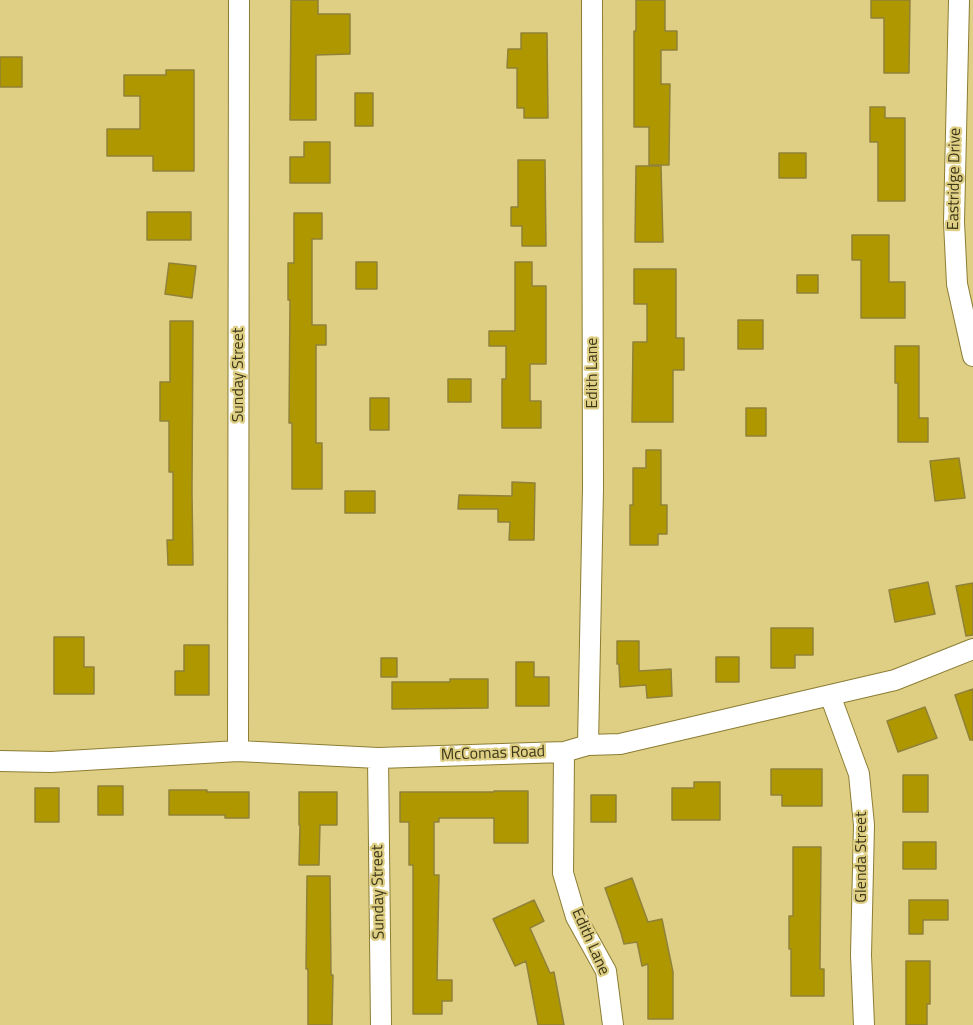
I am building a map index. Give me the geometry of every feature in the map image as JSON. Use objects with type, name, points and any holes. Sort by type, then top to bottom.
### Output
[{"type":"street","name":"Sunday Street","points":[[238,751],[239,0]]},
{"type":"street","name":"Edith Lane","points":[[588,746],[593,488],[592,0]]},
{"type":"street","name":"Eastridge Drive","points":[[959,0],[954,222],[957,284],[973,356]]},
{"type":"street","name":"McComas Road","points":[[0,761],[51,762],[238,751],[378,758],[564,752],[588,746],[620,744],[895,680],[973,649]]},
{"type":"street","name":"Glenda Street","points":[[830,694],[859,774],[864,825],[861,956],[864,1025]]},
{"type":"street","name":"Edith Lane","points":[[564,752],[564,873],[576,917],[606,971],[613,1025]]},
{"type":"street","name":"Sunday Street","points":[[378,758],[381,1025]]},
{"type":"building","points":[[291,0],[318,0],[318,14],[350,14],[350,54],[316,55],[316,120],[290,120]]},
{"type":"building","points":[[636,0],[665,0],[665,31],[677,31],[677,50],[661,50],[661,84],[670,84],[669,165],[649,165],[649,127],[634,127]]},
{"type":"building","points":[[871,0],[910,0],[909,73],[884,73],[884,18],[871,18]]},
{"type":"building","points":[[521,33],[547,33],[548,118],[524,118],[524,108],[517,108],[517,68],[507,68],[508,49],[521,49]]},
{"type":"building","points":[[0,57],[22,57],[22,87],[0,87]]},
{"type":"building","points":[[166,70],[194,70],[194,171],[153,171],[153,156],[107,156],[107,129],[140,129],[140,96],[124,96],[124,75],[166,75]]},
{"type":"building","points":[[355,93],[373,93],[373,126],[355,126]]},
{"type":"building","points":[[870,107],[885,107],[885,118],[905,118],[905,201],[878,201],[878,142],[870,142]]},
{"type":"building","points":[[304,142],[330,142],[330,183],[290,183],[290,157],[304,157]]},
{"type":"building","points":[[779,153],[806,153],[806,178],[779,178]]},
{"type":"building","points":[[518,160],[545,160],[546,246],[522,246],[522,226],[511,226],[511,207],[518,207]]},
{"type":"building","points":[[636,166],[661,166],[663,242],[635,242]]},
{"type":"building","points":[[147,212],[191,212],[191,240],[147,240]]},
{"type":"building","points":[[294,213],[322,213],[322,239],[312,239],[312,325],[326,325],[326,345],[316,345],[316,443],[322,443],[322,489],[292,489],[292,423],[289,423],[288,263],[294,263]]},
{"type":"building","points":[[852,235],[889,235],[889,282],[905,282],[905,318],[861,318],[861,260],[852,260]]},
{"type":"building","points":[[356,262],[377,262],[377,289],[356,289]]},
{"type":"building","points":[[515,262],[532,262],[532,286],[546,286],[546,364],[530,364],[530,401],[541,401],[541,428],[502,428],[502,379],[506,379],[506,346],[489,346],[489,331],[515,331]]},
{"type":"building","points":[[169,263],[196,266],[192,298],[165,294]]},
{"type":"building","points":[[634,269],[676,269],[676,338],[684,338],[684,370],[673,370],[673,422],[632,422],[633,342],[647,342],[647,304],[634,304]]},
{"type":"building","points":[[797,275],[818,275],[818,293],[797,293]]},
{"type":"building","points":[[738,320],[763,320],[763,349],[738,349]]},
{"type":"building","points":[[170,321],[193,321],[193,565],[168,565],[167,540],[173,540],[173,472],[169,472],[169,421],[160,421],[160,382],[170,382]]},
{"type":"building","points":[[895,346],[919,346],[919,418],[928,418],[928,442],[898,442],[898,383],[895,383]]},
{"type":"building","points":[[448,379],[471,379],[471,402],[448,402]]},
{"type":"building","points":[[370,398],[389,398],[389,430],[370,430]]},
{"type":"building","points":[[746,408],[766,408],[766,436],[746,436]]},
{"type":"building","points":[[646,450],[661,450],[661,505],[667,505],[667,534],[658,534],[658,545],[630,545],[633,468],[646,468]]},
{"type":"building","points":[[959,458],[965,498],[935,501],[930,461]]},
{"type":"building","points":[[512,482],[535,483],[534,540],[509,540],[510,522],[498,522],[498,509],[458,509],[459,495],[512,496]]},
{"type":"building","points":[[345,491],[375,491],[375,513],[345,513]]},
{"type":"building","points":[[928,582],[935,614],[895,622],[889,590]]},
{"type":"building","points":[[973,583],[973,635],[966,636],[956,586]]},
{"type":"building","points":[[771,628],[813,628],[813,655],[795,655],[795,668],[771,668]]},
{"type":"building","points":[[54,637],[84,637],[84,667],[94,667],[94,694],[54,694]]},
{"type":"building","points":[[617,641],[639,641],[639,671],[671,669],[672,696],[647,698],[646,685],[620,687]]},
{"type":"building","points":[[184,645],[209,645],[209,695],[175,695],[175,671],[184,671]]},
{"type":"building","points":[[716,657],[739,657],[739,682],[716,682]]},
{"type":"building","points":[[381,658],[397,658],[397,677],[381,677]]},
{"type":"building","points":[[516,662],[534,662],[534,677],[549,677],[549,706],[516,706]]},
{"type":"building","points":[[450,679],[488,679],[488,708],[392,709],[392,682],[450,682]]},
{"type":"building","points":[[973,689],[973,740],[970,740],[955,695]]},
{"type":"building","points":[[925,707],[937,738],[898,752],[887,721]]},
{"type":"building","points":[[771,769],[822,769],[822,806],[782,806],[782,795],[771,795]]},
{"type":"building","points":[[903,775],[928,775],[928,812],[903,812]]},
{"type":"building","points":[[694,782],[720,782],[720,820],[672,820],[672,788],[694,788]]},
{"type":"building","points":[[98,786],[123,786],[123,815],[98,815]]},
{"type":"building","points":[[35,788],[59,788],[59,822],[35,822]]},
{"type":"building","points":[[169,790],[249,792],[249,818],[225,818],[225,815],[169,815]]},
{"type":"building","points":[[528,791],[528,843],[494,843],[494,818],[439,818],[439,822],[434,822],[434,875],[439,875],[437,980],[452,980],[452,1001],[442,1001],[442,1014],[413,1014],[413,865],[409,865],[409,822],[400,822],[400,792]]},
{"type":"building","points":[[299,792],[337,792],[337,825],[320,825],[319,865],[299,865]]},
{"type":"building","points":[[591,795],[616,795],[616,822],[591,822]]},
{"type":"building","points":[[903,842],[936,842],[936,869],[903,869]]},
{"type":"building","points":[[793,847],[821,847],[820,969],[824,969],[824,996],[791,996],[789,916],[793,916]]},
{"type":"building","points":[[307,876],[330,876],[332,1025],[308,1025]]},
{"type":"building","points":[[632,878],[648,922],[662,919],[673,972],[673,1019],[648,1019],[648,964],[642,966],[637,942],[624,944],[605,888]]},
{"type":"building","points":[[534,900],[544,921],[530,928],[550,973],[554,972],[564,1025],[538,1025],[526,961],[515,966],[493,919]]},
{"type":"building","points":[[909,900],[948,900],[948,920],[923,920],[923,934],[909,934]]},
{"type":"building","points":[[906,961],[930,961],[930,1004],[927,1004],[927,1025],[906,1025]]}]
